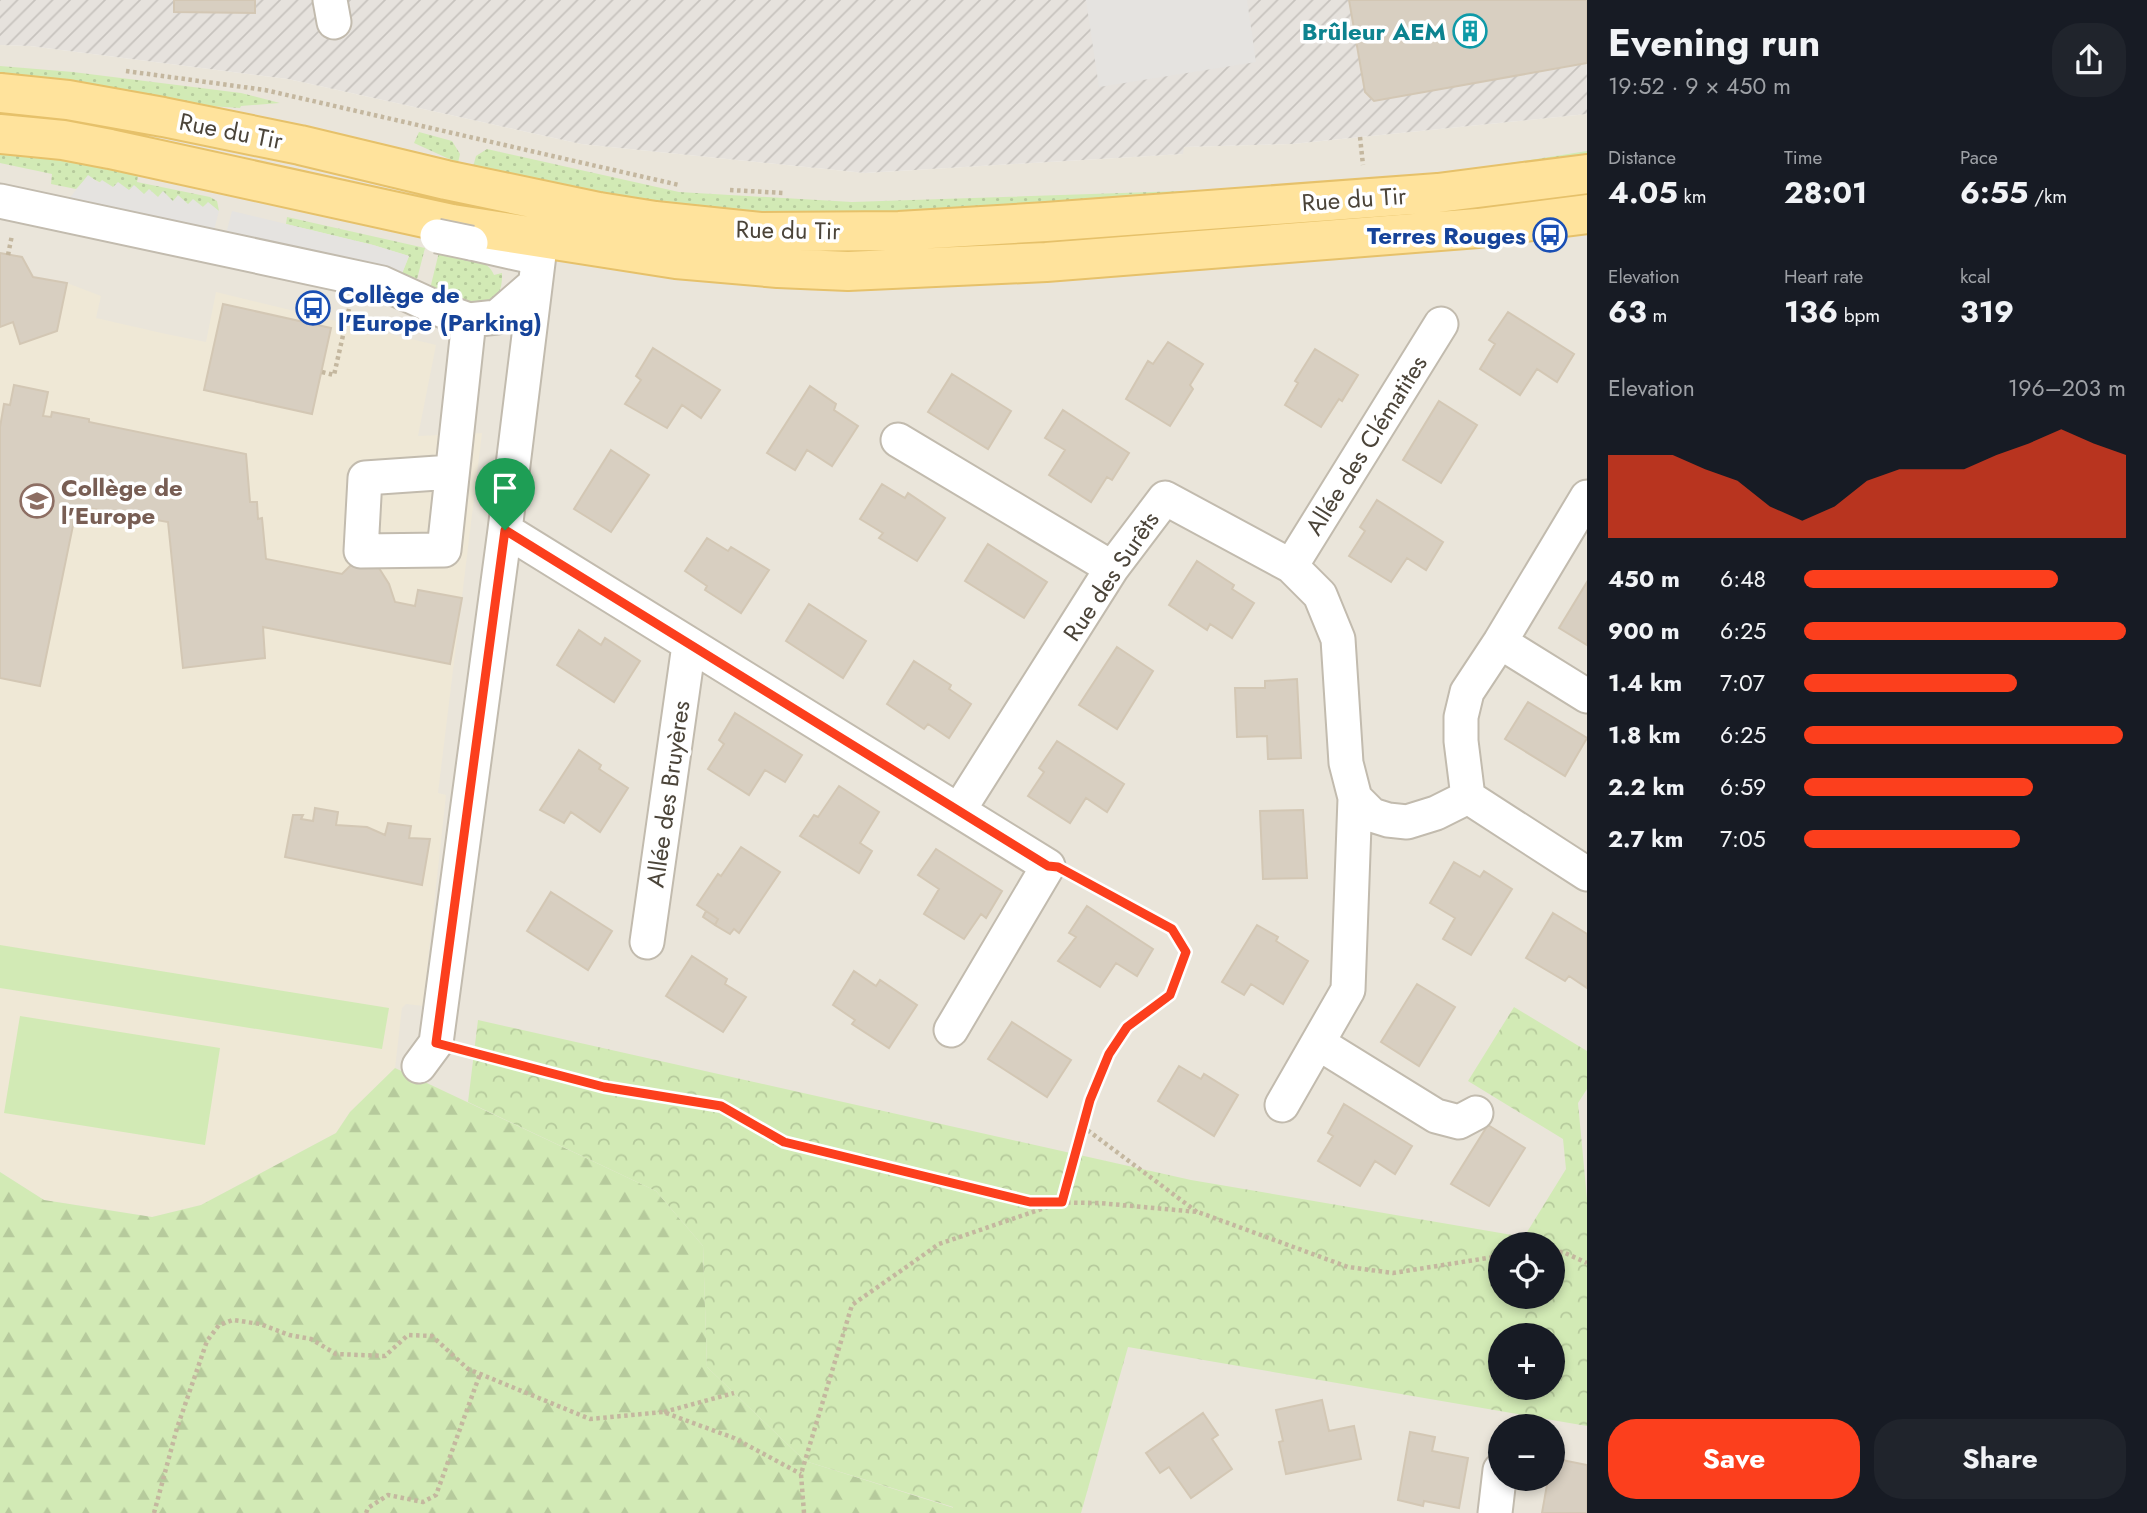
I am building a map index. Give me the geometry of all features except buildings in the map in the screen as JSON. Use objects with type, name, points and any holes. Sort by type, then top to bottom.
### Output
[{"type":"main road","name":"Rue du Tir","points":[[0,93],[68,100],[300,145],[545,201],[655,221],[760,232],[934,229],[1438,193],[1587,174]]},
{"type":"main road","name":"Rue du Tir","points":[[0,135],[63,140],[110,149],[424,219],[538,260],[676,259],[848,271],[1046,262],[1478,229],[1587,214]]},
{"type":"street","points":[[0,108],[68,100]]},
{"type":"street","points":[[320,195],[354,216],[538,260]]},
{"type":"street","points":[[0,201],[382,283],[430,306],[470,320],[497,317],[538,260],[607,226],[797,247],[876,244],[934,229]]},
{"type":"street","points":[[427,1054],[505,530],[545,201]]},
{"type":"street","points":[[452,472],[470,320]]},
{"type":"street","name":"Allée des Clématites","points":[[1291,566],[1441,324]]},
{"type":"street","points":[[898,440],[1112,568]]},
{"type":"street","points":[[1587,497],[1467,692],[1461,717],[1468,797],[1587,874]]},
{"type":"street","name":"Rue des Surêts","points":[[959,810],[1112,568],[1165,498],[1291,566],[1320,595],[1338,639],[1346,762],[1355,798],[1348,990],[1282,1105]]},
{"type":"street","points":[[505,530],[1048,866],[951,1030]]},
{"type":"street","points":[[1500,642],[1587,696]]},
{"type":"street","name":"Allée des Bruyères","points":[[647,942],[689,645]]},
{"type":"street","points":[[1355,798],[1372,815],[1407,822],[1436,814],[1468,797]]},
{"type":"street","points":[[1318,1043],[1436,1116],[1459,1122],[1476,1113]]},
{"type":"street","points":[[1495,1513],[1498,1491]]},
{"type":"path","points":[[125,71],[265,90],[689,186]]},
{"type":"path","points":[[1360,137],[1362,155]]},
{"type":"path","points":[[720,189],[786,193]]},
{"type":"path","points":[[321,372],[334,375],[346,323]]},
{"type":"path","points":[[1048,866],[1058,867],[1172,929],[1186,952],[1170,995],[1127,1027],[1109,1054],[1090,1100],[1062,1202]]},
{"type":"path","points":[[427,1054],[721,1106],[784,1142],[1030,1202],[1099,1203],[1198,1212],[1348,1267],[1393,1273],[1488,1258]]},
{"type":"path","points":[[1083,1126],[1198,1212]]},
{"type":"path","points":[[804,1513],[801,1474],[852,1306],[939,1244],[1062,1202]]},
{"type":"path","points":[[1565,1253],[1587,1263]]},
{"type":"path","points":[[154,1513],[177,1428],[207,1341],[219,1325],[233,1320],[260,1324],[289,1335],[311,1339],[336,1354],[385,1356],[408,1335],[432,1336],[468,1368],[590,1419],[663,1412],[734,1393]]},
{"type":"path","points":[[366,1513],[368,1508],[388,1495],[424,1502],[436,1495],[480,1374]]},
{"type":"path","points":[[663,1412],[734,1438],[801,1474]]},
{"type":"shaded area","points":[[0,0],[1587,0],[1587,114],[1292,144],[1184,147],[1183,154],[865,173],[581,144],[288,79],[30,46],[0,45]]},
{"type":"shaded area","points":[[1086,0],[1247,0],[1256,62],[1099,87]]},
{"type":"shaded area","points":[[0,45],[30,46],[288,79],[581,144],[865,173],[1183,154],[1183,147],[1292,144],[1587,114],[1587,1513],[0,1513]]},
{"type":"shaded area","points":[[88,175],[99,183],[102,180],[113,187],[118,182],[129,190],[134,185],[144,194],[149,189],[158,197],[163,191],[173,201],[178,195],[188,204],[193,199],[203,207],[208,202],[219,211],[214,230],[68,200]]},
{"type":"shaded area","points":[[232,211],[409,256],[401,276],[226,234]]},
{"type":"shaded area","points":[[0,253],[22,257],[33,277],[67,283],[101,296],[96,318],[166,334],[206,342],[216,292],[436,345],[418,436],[482,433],[438,793],[446,795],[423,1006],[406,1004],[402,1008],[395,1068],[350,1112],[336,1133],[201,1205],[152,1217],[44,1200],[0,1172]]},
{"type":"green space","points":[[0,66],[73,72],[241,93],[280,103],[240,108],[209,106],[207,115],[0,82]]},
{"type":"green space","points":[[419,132],[452,141],[460,154],[458,163],[414,143]]},
{"type":"green space","points":[[0,143],[94,154],[138,176],[137,182],[210,197],[217,201],[219,211],[208,203],[203,207],[160,199],[112,187],[89,176],[76,189],[51,184],[52,174],[0,163]]},
{"type":"green space","points":[[487,149],[679,192],[852,202],[1275,188],[1466,170],[1587,151],[1587,164],[996,216],[722,214],[471,174],[476,156]]},
{"type":"green space","points":[[287,217],[425,248],[416,283],[401,276],[409,256],[286,224]]},
{"type":"green space","points":[[439,252],[478,260],[494,275],[502,273],[501,288],[495,297],[487,302],[476,303],[430,289]]},
{"type":"green space","points":[[0,945],[389,1008],[382,1049],[0,988]]},
{"type":"green space","points":[[1514,1007],[1587,1051],[1587,1089],[1578,1103],[1587,1199],[1587,1426],[1565,1422],[1565,1414],[1517,1414],[1128,1347],[1081,1513],[953,1513],[953,1507],[805,1461],[707,1367],[703,1246],[656,1191],[468,1102],[478,1020],[1191,1180],[1495,1232],[1488,1232],[1488,1309],[1565,1309],[1565,1232],[1527,1232],[1566,1169],[1563,1139],[1468,1081]]},
{"type":"green space","points":[[20,1016],[220,1048],[205,1145],[4,1113]]},
{"type":"green space","points":[[395,1068],[656,1191],[703,1246],[707,1367],[805,1461],[954,1508],[953,1513],[0,1513],[0,1172],[44,1200],[152,1217],[201,1205],[336,1133],[350,1112]]},
{"type":"place","name":"Brûleur AEM","points":[[1470,31]]},
{"type":"place","name":"Terres Rouges","points":[[1550,235]]},
{"type":"place","name":"Collège de l'Europe (Parking)","points":[[313,308]]},
{"type":"place","name":"Collège de l'Europe","points":[[37,501]]},
{"type":"route","points":[[505,530],[1048,866],[1058,867],[1172,929],[1186,952],[1170,995],[1127,1027],[1109,1054],[1090,1100],[1062,1202],[1030,1202],[784,1142],[721,1106],[604,1087],[436,1043],[505,530]]}]
